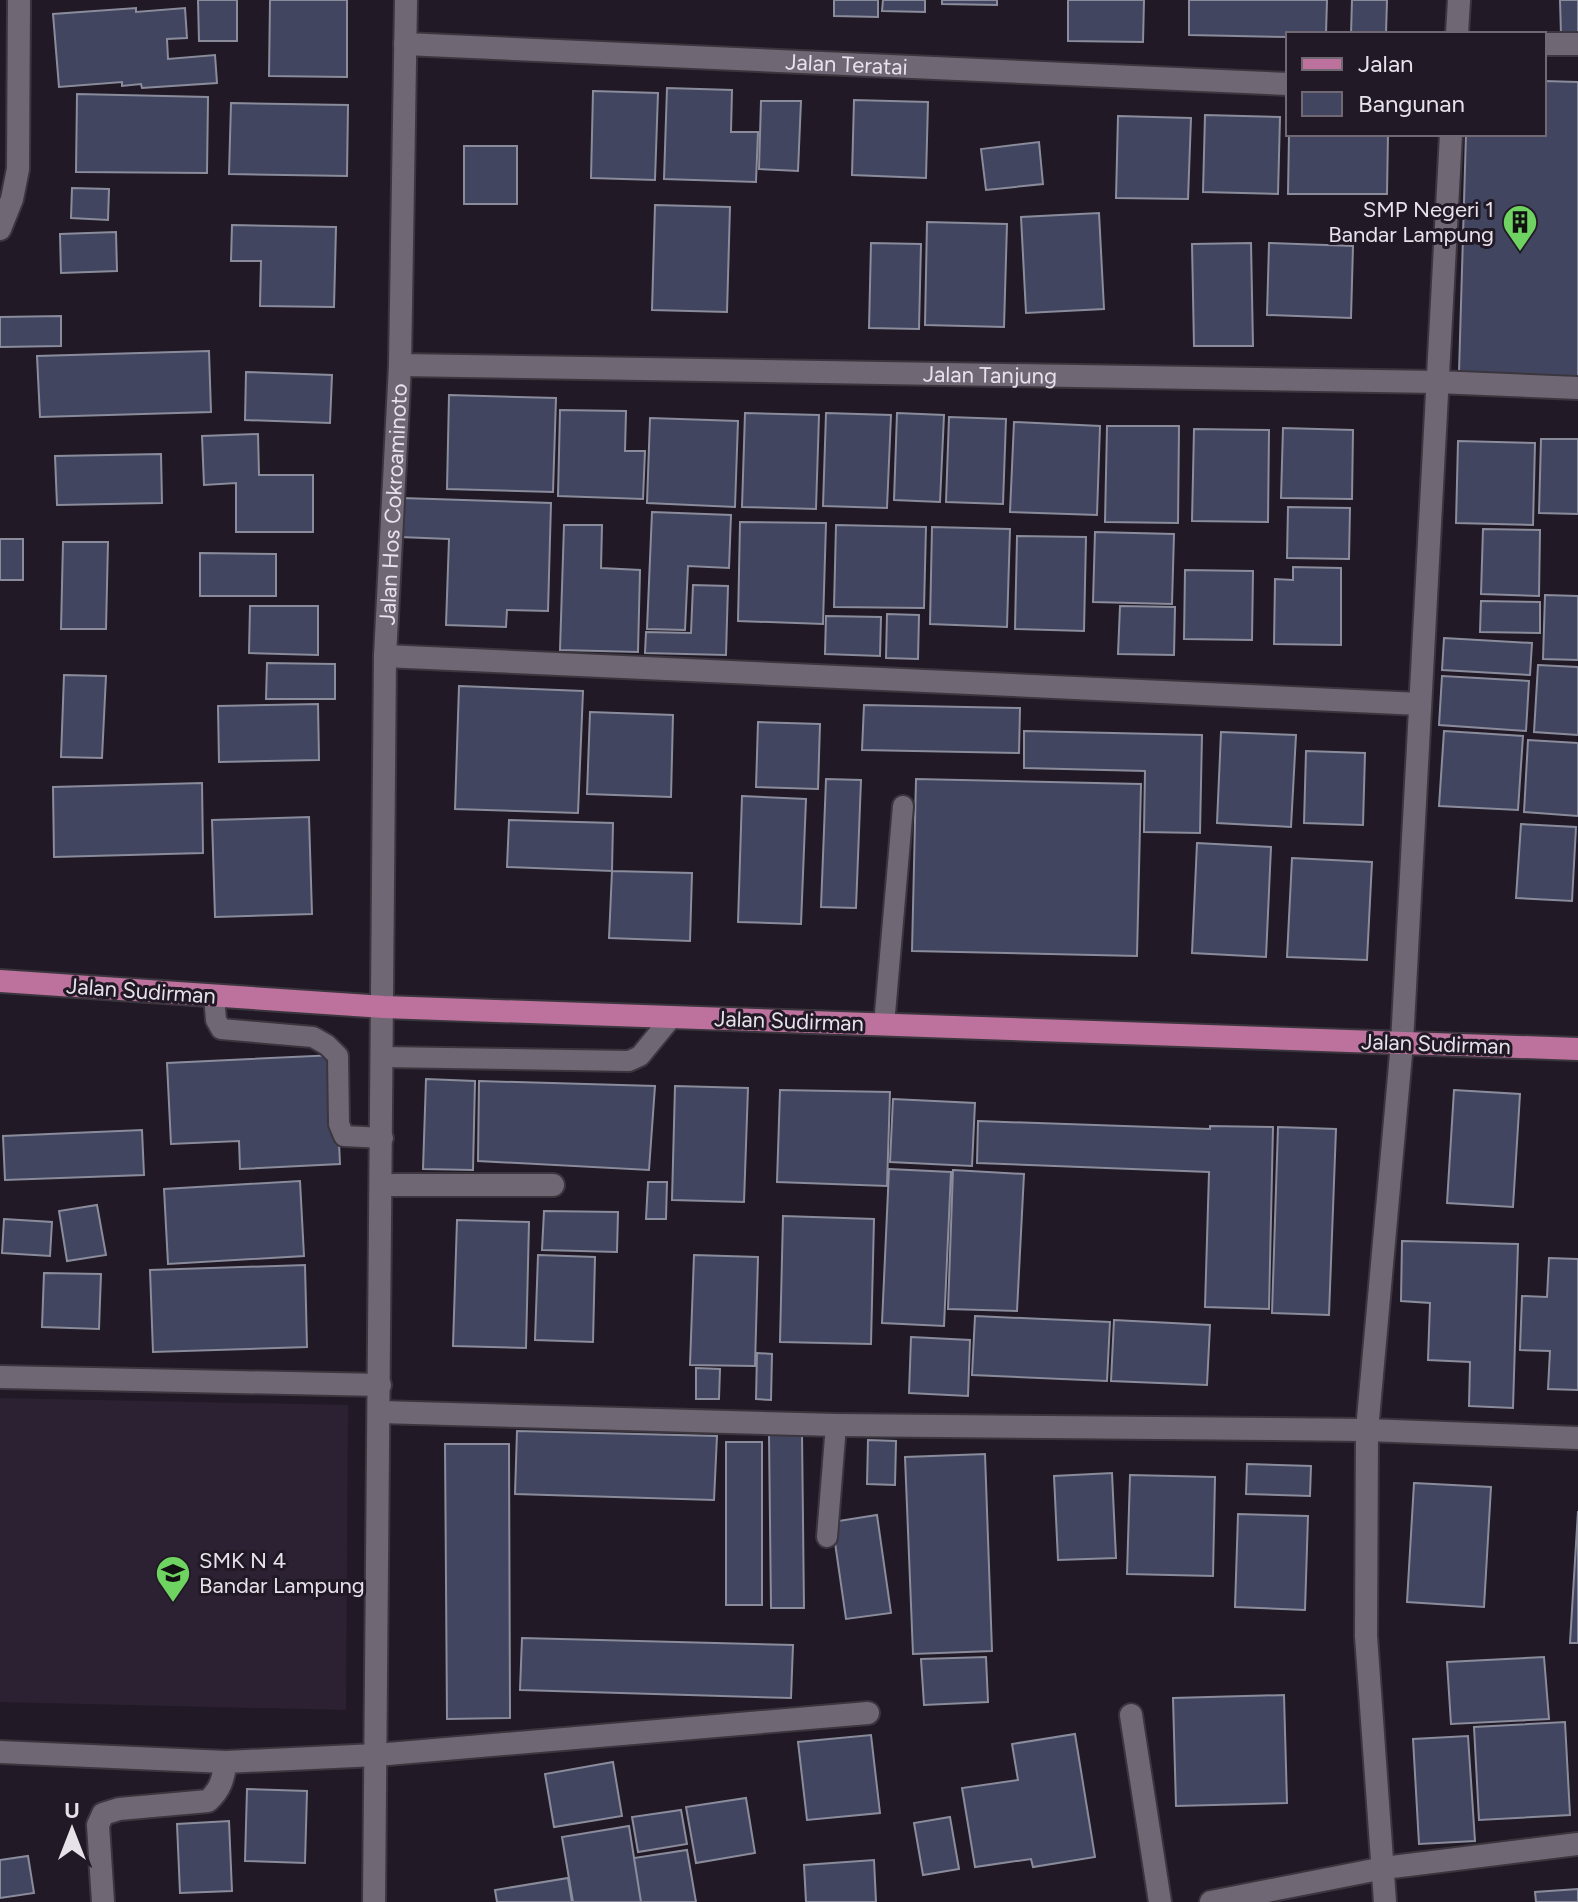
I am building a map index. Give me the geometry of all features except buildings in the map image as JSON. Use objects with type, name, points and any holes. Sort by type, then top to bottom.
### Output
[{"type":"main road","name":"Jalan Sudirman","points":[[0,981],[384,1007],[1578,1049]]},
{"type":"street","points":[[0,229],[12,199],[18,169],[19,0]]},
{"type":"street","name":"Jalan Hos Cokroaminoto","points":[[374,1902],[385,656],[400,365],[406,0]]},
{"type":"street","points":[[1457,32],[1459,0]]},
{"type":"street","name":"Jalan Teratai","points":[[405,44],[1286,84]]},
{"type":"street","points":[[1546,44],[1578,44]]},
{"type":"street","points":[[1385,1902],[1366,1636],[1367,1430],[1402,1043],[1451,136]]},
{"type":"street","name":"Jalan Tanjung","points":[[400,365],[1437,382],[1578,388]]},
{"type":"street","points":[[385,656],[1420,704]]},
{"type":"street","points":[[382,1185],[553,1185]]},
{"type":"street","points":[[0,1377],[380,1385]]},
{"type":"street","points":[[380,1412],[836,1425],[1367,1430],[1578,1438]]},
{"type":"street","points":[[0,1752],[226,1762],[376,1755],[868,1713]]},
{"type":"street","points":[[1131,1715],[1160,1902]]},
{"type":"street","points":[[103,1902],[98,1825],[103,1814],[119,1809],[208,1801],[223,1781],[226,1762]]},
{"type":"street","points":[[1211,1902],[1384,1868],[1578,1844]]},
{"type":"lane","points":[[884,1025],[903,806]]},
{"type":"lane","points":[[214,996],[216,1020],[221,1029],[313,1037],[327,1045],[338,1056],[339,1124],[344,1136],[383,1138]]},
{"type":"lane","points":[[383,1057],[629,1061],[640,1056],[672,1017]]},
{"type":"lane","points":[[827,1537],[836,1425]]},
{"type":"shaded area","name":"SMK N 4 Bandar Lampung","points":[[0,1398],[348,1405],[346,1710],[0,1702]]},
{"type":"place","name":"SMP Negeri 1 Bandar Lampung","points":[[1520,253]]},
{"type":"place","name":"SMK N 4 Bandar Lampung","points":[[173,1604]]}]
